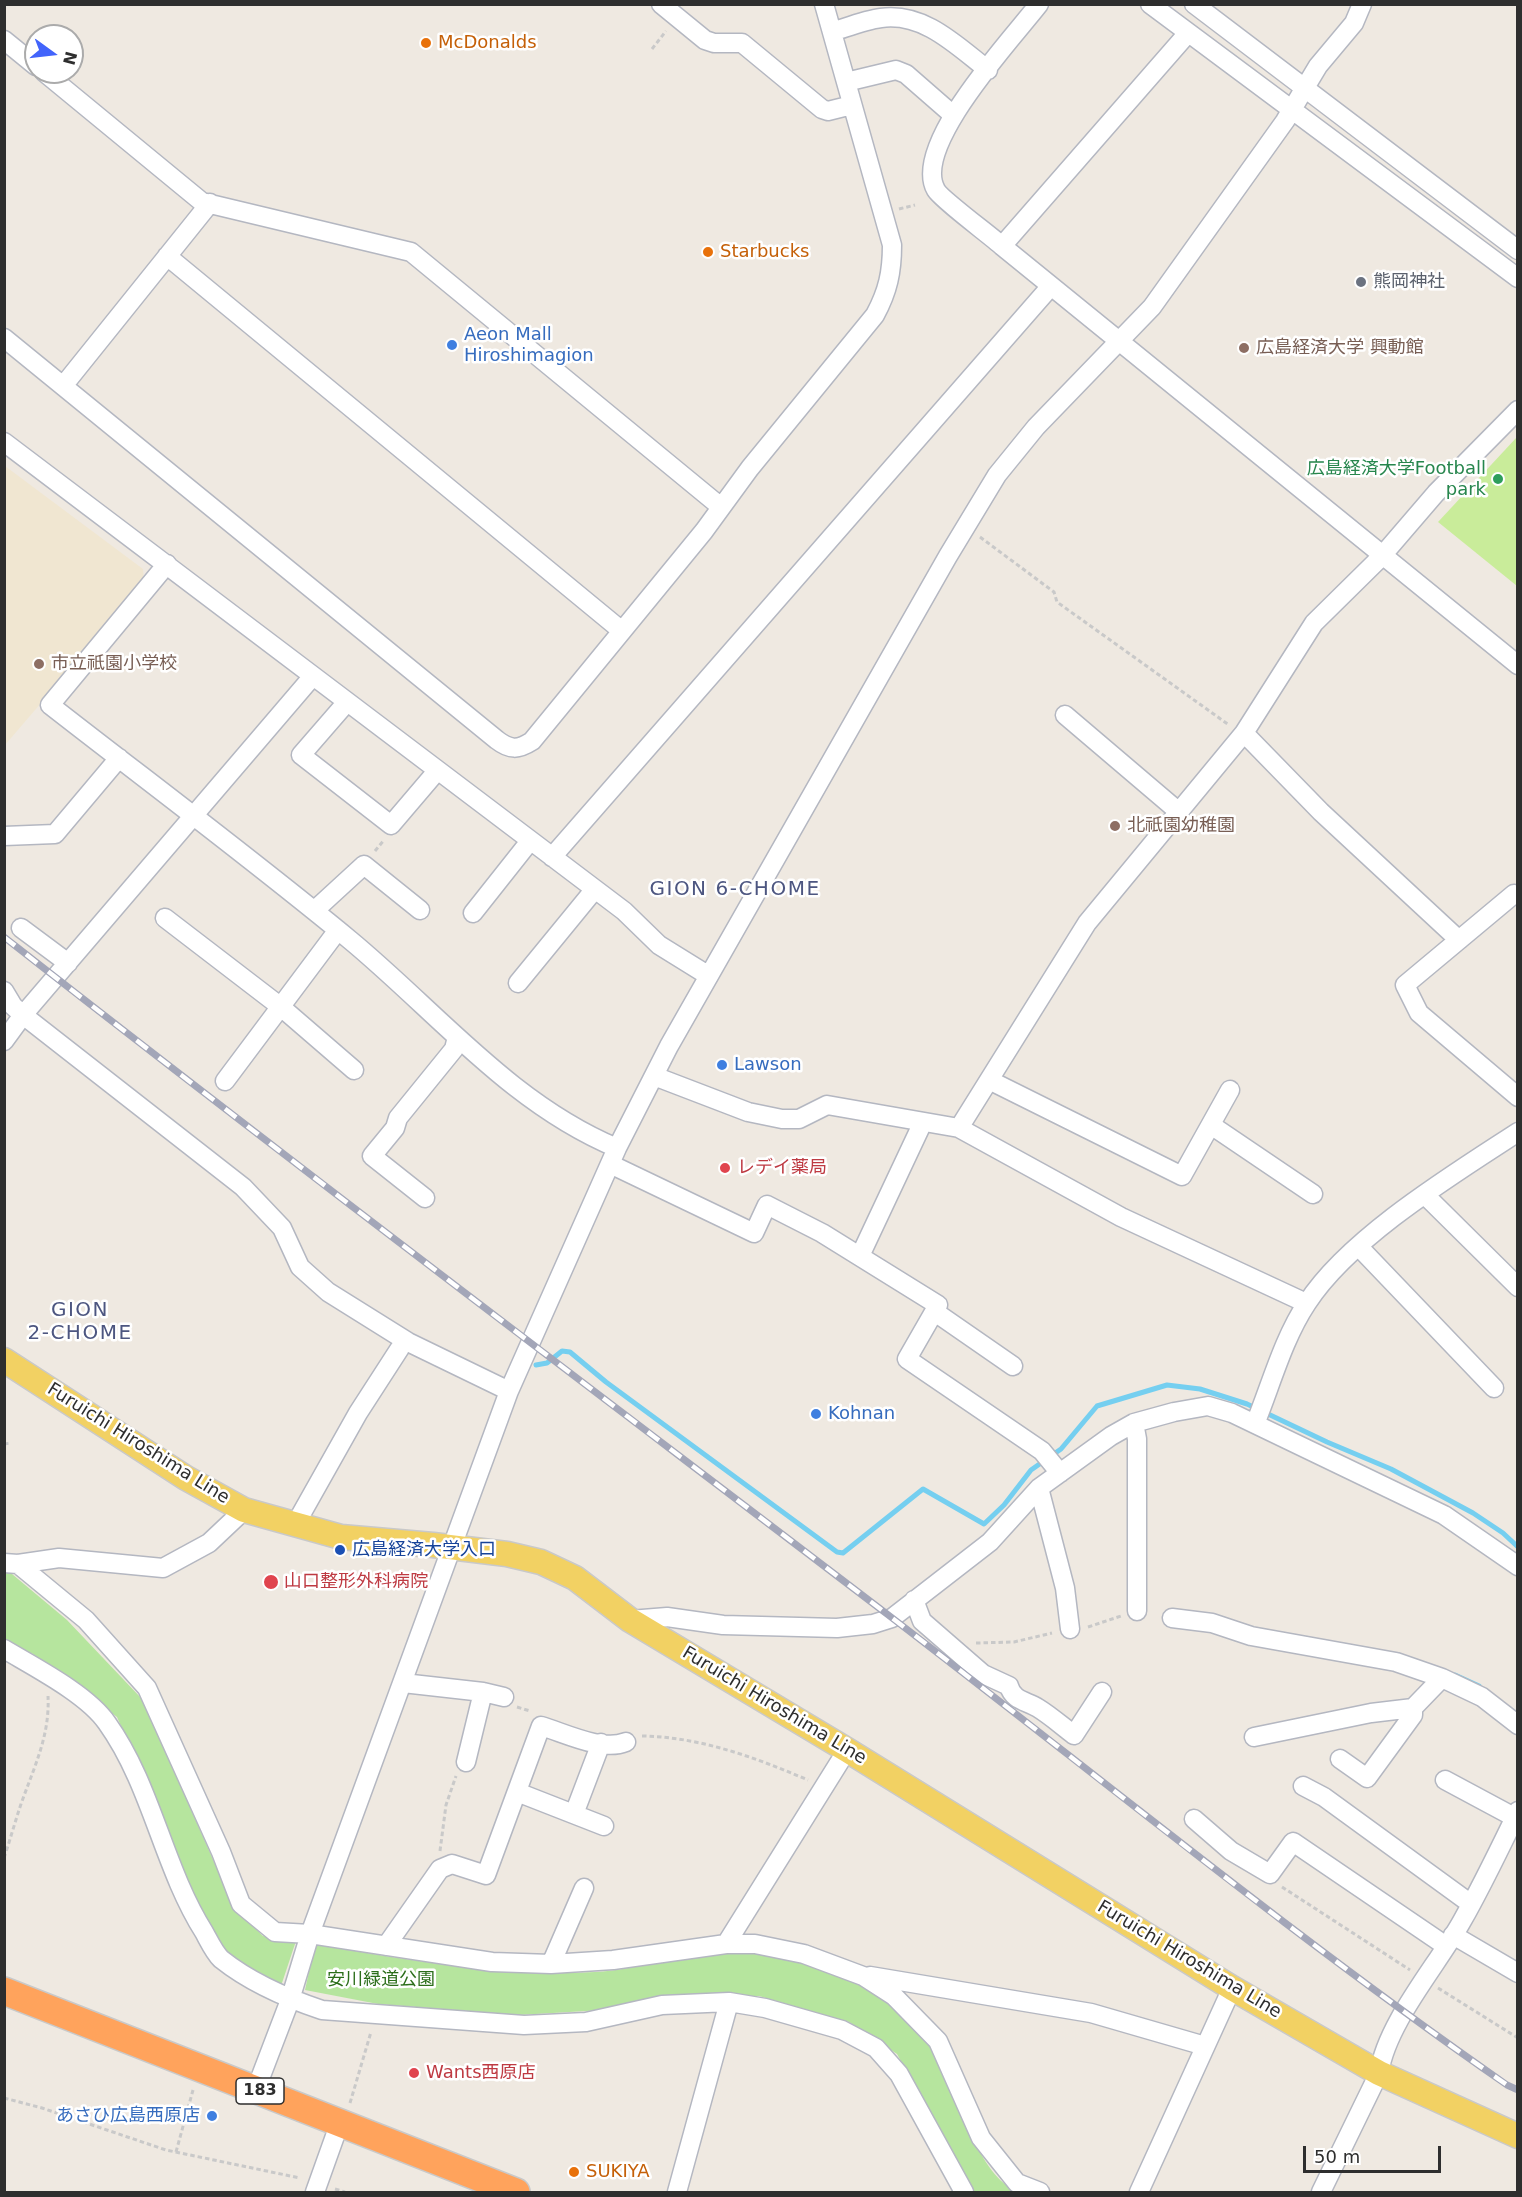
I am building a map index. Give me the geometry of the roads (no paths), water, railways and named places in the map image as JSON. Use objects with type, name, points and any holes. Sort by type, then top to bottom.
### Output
[{"type":"highway","name":"183","points":[[4,1991],[256,2089],[344,2114],[501,2190]]},
{"type":"main road","name":"Furuichi Hiroshima Line","points":[[4,1360],[186,1478],[244,1510],[341,1537],[453,1547],[541,1562],[575,1578],[630,1620],[847,1750],[1232,1988],[1379,2073],[1518,2136]]},
{"type":"street","points":[[661,4],[705,40],[714,43],[742,43],[822,109],[828,111],[852,105]]},
{"type":"street","points":[[4,338],[507,748],[521,748],[532,741],[722,507],[750,468],[875,315],[886,295],[892,272],[892,245],[824,4]]},
{"type":"street","points":[[1039,4],[953,115],[939,140],[931,165],[936,190],[1381,557],[1518,665]]},
{"type":"street","points":[[1150,4],[1518,278]]},
{"type":"street","points":[[1194,4],[1518,250]]},
{"type":"street","points":[[256,2089],[290,2000],[310,1934],[453,1547],[477,1473],[509,1391],[614,1156],[654,1076],[948,556],[997,475],[1036,427],[1152,307],[1291,111],[1318,66],[1353,23],[1362,4]]},
{"type":"street","points":[[832,32],[881,18],[900,18],[919,22],[939,32],[988,70]]},
{"type":"street","points":[[1002,246],[1188,33]]},
{"type":"street","points":[[4,40],[24,56]]},
{"type":"street","points":[[846,82],[896,70],[906,74],[953,115]]},
{"type":"street","points":[[59,84],[202,202],[411,252],[722,507]]},
{"type":"street","points":[[63,386],[210,203]]},
{"type":"street","points":[[167,256],[622,631]]},
{"type":"street","points":[[552,858],[1051,286]]},
{"type":"street","points":[[959,1128],[1087,923],[1243,734],[1314,623],[1381,557],[1436,493],[1518,410]]},
{"type":"street","points":[[4,442],[624,911],[659,945],[709,976]]},
{"type":"street","points":[[167,564],[50,705],[315,910],[515,1089],[614,1156],[754,1233],[767,1205],[822,1233],[938,1305],[907,1359],[1042,1451],[1060,1473]]},
{"type":"street","points":[[4,1041],[23,1015],[313,676]]},
{"type":"street","points":[[346,702],[301,754],[391,825],[437,771]]},
{"type":"street","points":[[1065,716],[1179,812]]},
{"type":"street","points":[[1243,734],[1321,812],[1459,940]]},
{"type":"street","points":[[4,836],[55,834],[119,758]]},
{"type":"street","points":[[473,913],[530,841]]},
{"type":"street","points":[[315,910],[369,858],[420,910]]},
{"type":"street","points":[[518,983],[595,889]]},
{"type":"street","points":[[1514,894],[1405,985],[1419,1013],[1518,1097]]},
{"type":"street","points":[[165,918],[281,1008],[354,1070]]},
{"type":"street","points":[[21,928],[68,963]]},
{"type":"street","points":[[225,1081],[338,930]]},
{"type":"street","points":[[4,991],[13,1006],[23,1015],[243,1187],[282,1228],[300,1267],[328,1293],[408,1342],[509,1391]]},
{"type":"street","points":[[425,1198],[372,1156],[395,1128],[398,1118],[454,1049],[458,1037]]},
{"type":"street","points":[[654,1076],[748,1113],[782,1119],[799,1119],[827,1105],[959,1128],[1121,1217],[1306,1303]]},
{"type":"street","points":[[989,1080],[1182,1176],[1230,1090]]},
{"type":"street","points":[[860,1256],[923,1122]]},
{"type":"street","points":[[1211,1125],[1313,1194]]},
{"type":"street","points":[[1255,1424],[1306,1303],[1338,1264],[1425,1195],[1518,1132]]},
{"type":"street","points":[[1425,1195],[1518,1287]]},
{"type":"street","points":[[1359,1247],[1494,1388]]},
{"type":"street","points":[[935,1312],[1013,1365]]},
{"type":"street","points":[[295,1526],[358,1413],[400,1348]]},
{"type":"street","points":[[630,1620],[667,1617],[723,1625],[837,1628],[873,1624],[892,1618],[990,1542],[1039,1488],[1134,1423],[1208,1406],[1255,1424],[1444,1515],[1518,1566]]},
{"type":"street","points":[[1134,1423],[1137,1439],[1137,1611]]},
{"type":"street","points":[[1039,1488],[1045,1503],[1065,1588],[1070,1629]]},
{"type":"street","points":[[11,1563],[59,1558],[163,1568],[209,1543],[244,1510]]},
{"type":"street","points":[[11,1563],[86,1620],[147,1688],[221,1852],[241,1904],[275,1932],[310,1934],[492,1962],[551,1964],[613,1960],[726,1944],[755,1944],[804,1954],[863,1976],[1091,2013],[1205,2046]]},
{"type":"street","points":[[914,1600],[922,1622],[983,1674],[1009,1686],[1011,1693],[1018,1699],[1026,1705],[1036,1706],[1074,1735],[1102,1692]]},
{"type":"street","points":[[1172,1618],[1212,1623],[1251,1636],[1396,1662],[1442,1678],[1482,1697],[1518,1725]]},
{"type":"street","points":[[4,1648],[68,1688],[106,1720],[123,1749],[188,1907],[219,1957],[262,1986],[290,2000],[322,2010],[524,2025],[586,2022],[662,2005],[729,2002],[765,2008],[842,2030],[876,2048],[899,2074],[964,2193]]},
{"type":"street","points":[[1254,1737],[1371,1713],[1413,1708],[1442,1678]]},
{"type":"street","points":[[403,1683],[483,1692],[504,1697]]},
{"type":"street","points":[[466,1762],[483,1692]]},
{"type":"street","points":[[1340,1759],[1367,1778],[1413,1715],[1413,1708]]},
{"type":"street","points":[[386,1946],[441,1869],[452,1864],[486,1875],[541,1726],[617,1746],[630,1739]]},
{"type":"street","points":[[574,1814],[601,1743]]},
{"type":"street","points":[[726,1944],[847,1750]]},
{"type":"street","points":[[1320,2193],[1379,2073],[1382,2057],[1424,1980],[1471,1904],[1516,1814],[1445,1780]]},
{"type":"street","points":[[1303,1786],[1324,1797],[1471,1904]]},
{"type":"street","points":[[517,1792],[604,1826]]},
{"type":"street","points":[[1194,1819],[1231,1851],[1270,1874],[1293,1842],[1450,1941],[1518,1973]]},
{"type":"street","points":[[551,1964],[584,1888]]},
{"type":"street","points":[[863,1976],[894,1996],[938,2041],[981,2138],[1017,2183],[1040,2193]]},
{"type":"street","points":[[1139,2193],[1232,1988]]},
{"type":"street","points":[[677,2193],[729,2002]]},
{"type":"street","points":[[316,2188],[344,2114]]},
{"type":"waterway","points":[[536,1365],[547,1363],[562,1351],[570,1352],[606,1382],[837,1552],[843,1553],[923,1489],[984,1524],[1004,1505],[1031,1470],[1061,1449],[1097,1406],[1167,1385],[1200,1389],[1247,1404],[1391,1469],[1473,1513],[1503,1533],[1518,1547]]},
{"type":"waterway","points":[[1455,1675],[1479,1686]]},
{"type":"railway","points":[[4,937],[334,1193],[887,1614],[1272,1913],[1428,2029],[1507,2085],[1518,2090]]},
{"type":"place","name":"McDonalds","points":[[426,43]]},
{"type":"place","name":"Starbucks","points":[[708,252]]},
{"type":"place","name":"熊岡神社","points":[[1361,282]]},
{"type":"place","name":"Aeon Mall Hiroshimagion","points":[[452,345]]},
{"type":"place","name":"広島経済大学 興動館","points":[[1244,348]]},
{"type":"place","name":"広島経済大学Football park","points":[[1498,479]]},
{"type":"place","name":"市立祇園小学校","points":[[39,664]]},
{"type":"place","name":"北祇園幼稚園","points":[[1115,826]]},
{"type":"place","name":"Lawson","points":[[722,1065]]},
{"type":"place","name":"レデイ薬局","points":[[725,1168]]},
{"type":"place","name":"Kohnan","points":[[816,1414]]},
{"type":"place","name":"広島経済大学入口","points":[[340,1550]]},
{"type":"place","name":"山口整形外科病院","points":[[271,1582]]},
{"type":"place","name":"Wants西原店","points":[[414,2073]]},
{"type":"place","name":"あさひ広島西原店","points":[[212,2116]]},
{"type":"place","name":"SUKIYA","points":[[574,2172]]},
{"type":"district","name":"GION 6-CHOME","points":[[735,890]]},
{"type":"district","name":"GION 2-CHOME","points":[[80,1322]]},
{"type":"park label","name":"安川緑道公園","points":[[381,1980]]}]
